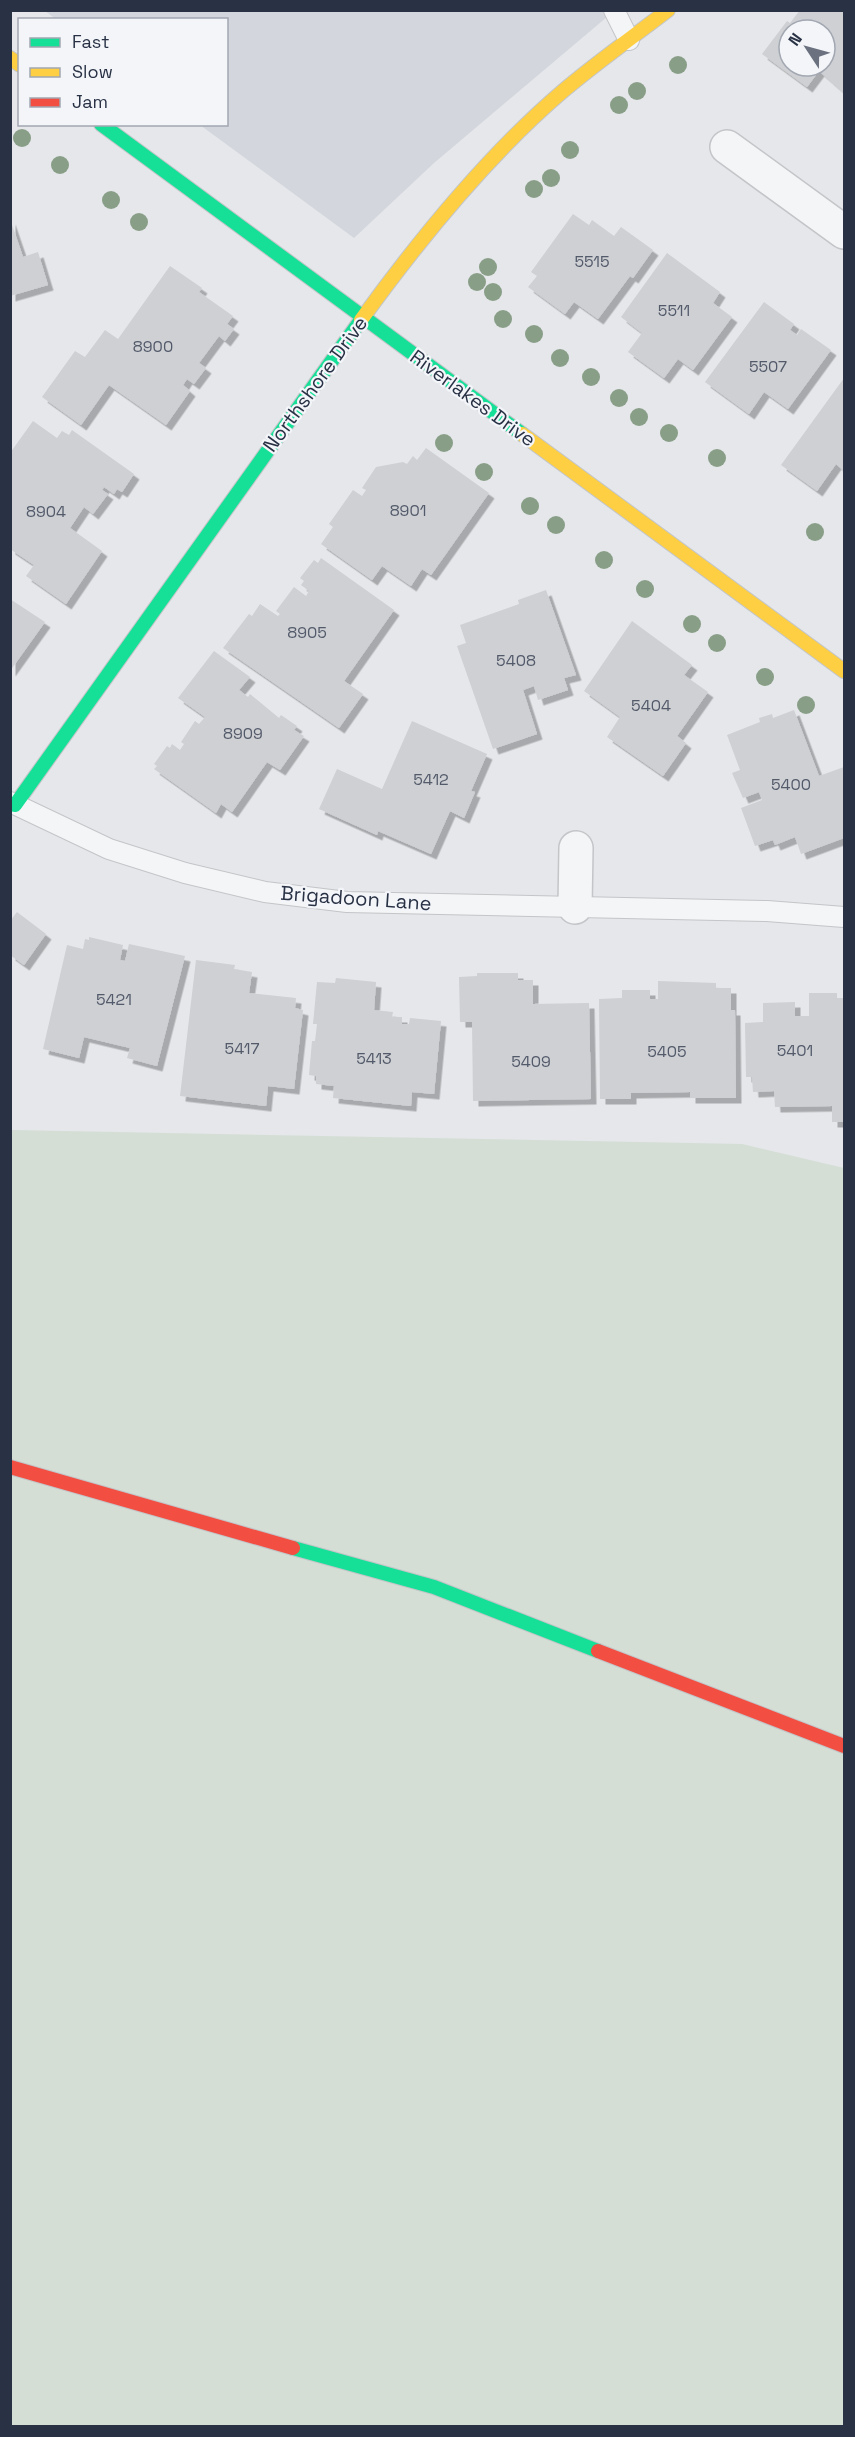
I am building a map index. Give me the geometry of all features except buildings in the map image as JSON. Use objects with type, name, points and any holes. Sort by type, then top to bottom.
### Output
[{"type":"street","name":"Northshore Drive","points":[[13,804],[363,317],[451,206],[502,148],[563,91],[668,10]]},
{"type":"street","name":"Riverlakes Drive","points":[[103,126],[844,671]]},
{"type":"street","points":[[727,147],[844,232]]},
{"type":"street","points":[[575,907],[576,848]]},
{"type":"street","points":[[10,1467],[434,1587],[844,1746]]},
{"type":"lane","points":[[614,10],[629,40]]},
{"type":"lane","name":"Brigadoon Lane","points":[[13,804],[109,849],[185,873],[265,892],[347,902],[767,911],[844,917]]},
{"type":"shaded area","points":[[45,11],[614,11],[434,163],[354,238],[201,126],[228,126],[228,18],[54,18]]},
{"type":"shaded area","points":[[11,1130],[742,1144],[844,1168],[844,2426],[11,2426]]},
{"type":"traffic: fast","points":[[104,126],[522,434]]},
{"type":"traffic: fast","points":[[15,805],[361,320]]},
{"type":"traffic: fast","points":[[293,1548],[434,1587],[598,1651]]},
{"type":"traffic: slow","points":[[361,320],[406,259],[481,170],[535,116],[576,80],[668,10]]},
{"type":"traffic: slow","points":[[10,58],[18,64]]},
{"type":"traffic: slow","points":[[522,434],[844,671]]},
{"type":"traffic: jam","points":[[10,1467],[293,1548]]},
{"type":"traffic: jam","points":[[598,1651],[844,1746]]}]
